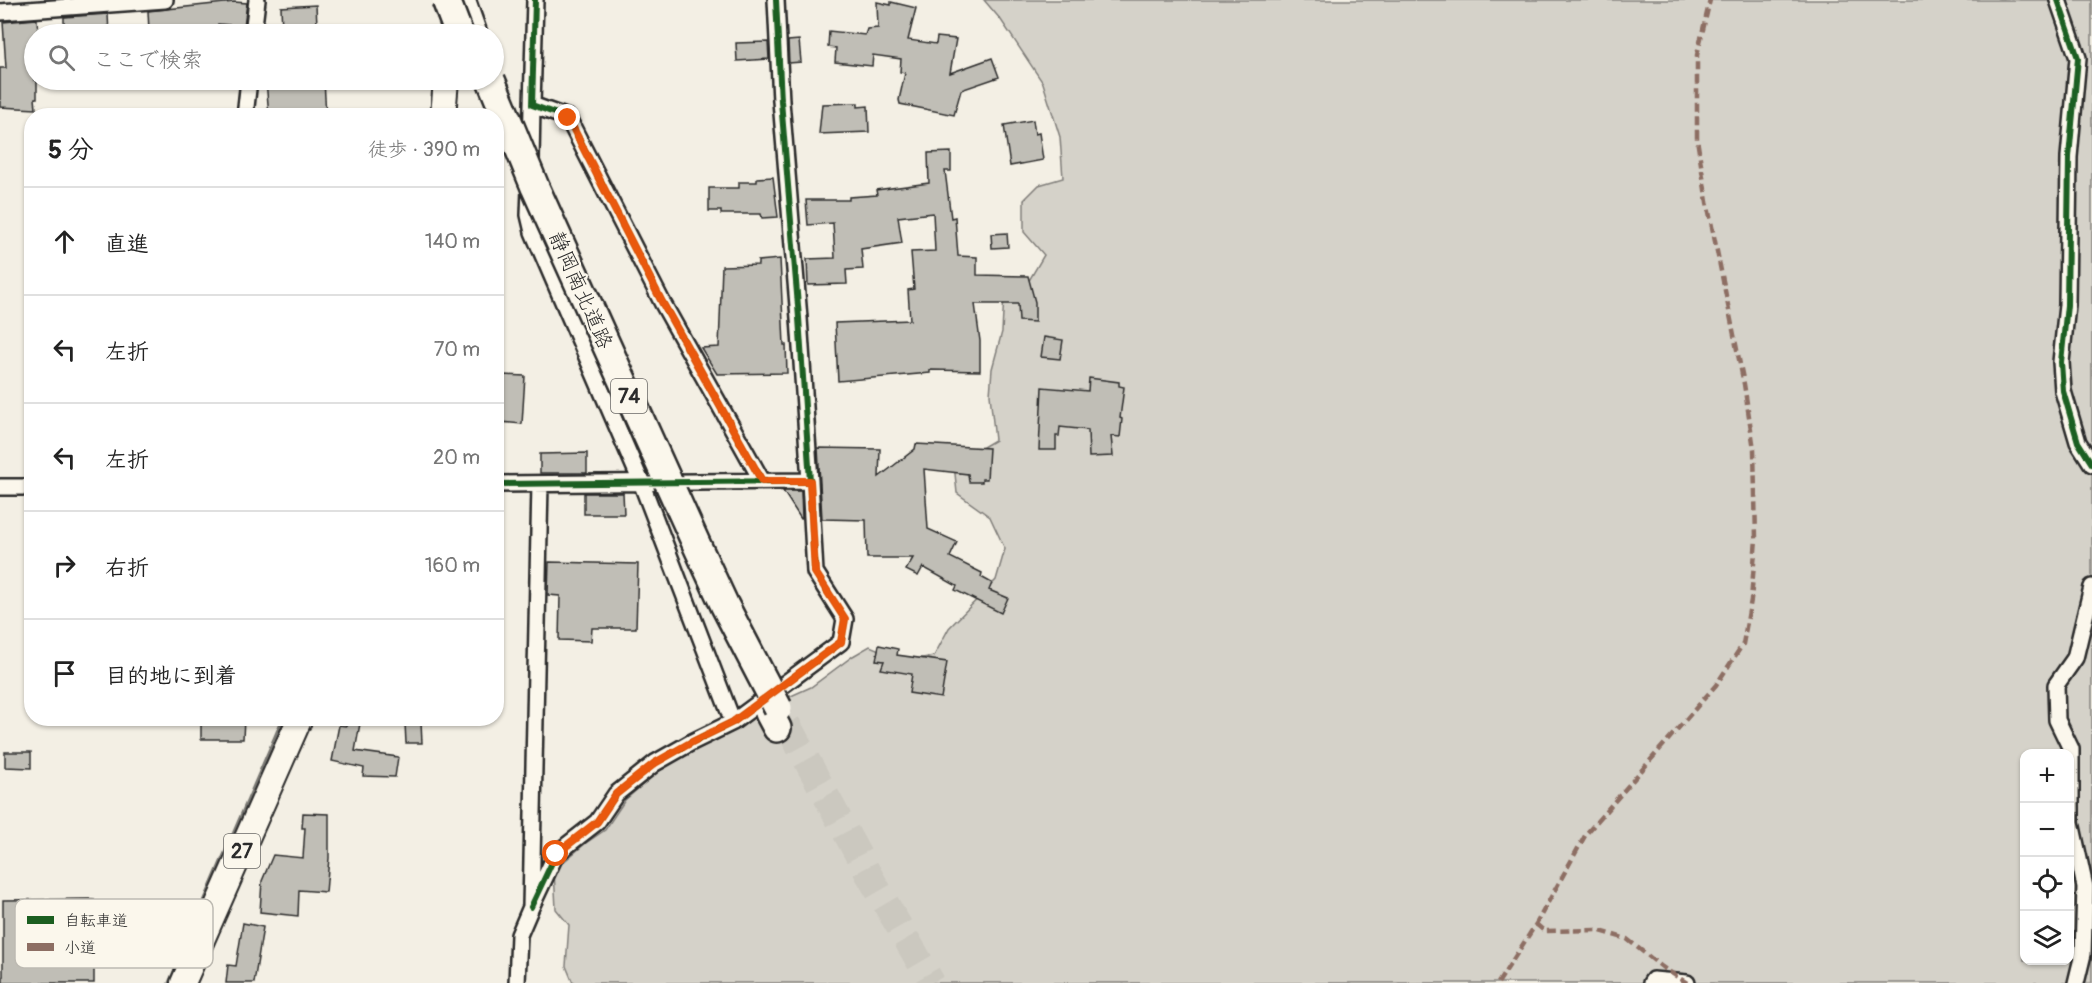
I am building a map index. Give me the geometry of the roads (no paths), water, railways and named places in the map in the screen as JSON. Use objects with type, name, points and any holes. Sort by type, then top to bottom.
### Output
[{"type":"highway","points":[[446,0],[455,24]]},
{"type":"highway","points":[[461,0],[469,24]]},
{"type":"highway","points":[[481,90],[489,108]]},
{"type":"highway","name":"静岡南北道路","points":[[495,90],[502,108]]},
{"type":"highway","name":"静岡南北道路","points":[[504,112],[534,187],[778,718],[695,563],[504,144]]},
{"type":"main road","points":[[451,24],[453,0]]},
{"type":"main road","points":[[443,108],[445,90]]},
{"type":"main road","name":"27","points":[[213,915],[296,726]]},
{"type":"main road","name":"27","points":[[183,983],[190,968]]},
{"type":"street","points":[[0,12],[165,0]]},
{"type":"street","points":[[254,24],[257,0]]},
{"type":"street","points":[[535,0],[529,215],[533,232],[641,482],[733,722]]},
{"type":"street","points":[[517,983],[519,935],[556,854],[597,822],[616,794],[655,763],[733,722],[841,642],[845,619],[815,572],[800,318],[781,101],[776,0]]},
{"type":"street","points":[[2058,0],[2078,58],[2069,157],[2063,391],[2078,442],[2092,464]]},
{"type":"street","points":[[246,108],[248,90]]},
{"type":"street","points":[[532,105],[568,118],[662,302],[762,481]]},
{"type":"street","points":[[504,484],[810,481]]},
{"type":"street","points":[[531,907],[540,484]]},
{"type":"street","points":[[0,488],[24,487]]},
{"type":"street","points":[[2076,983],[2083,954],[2085,887],[2071,822],[2071,748],[2057,720],[2056,685],[2075,658],[2092,586]]},
{"type":"street","points":[[1651,983],[1653,980],[1687,983]]},
{"type":"waterway","points":[[206,899],[281,726]]},
{"type":"waterway","points":[[170,983],[176,968]]},
{"type":"tunnel","points":[[787,724],[869,875],[932,983]]}]
